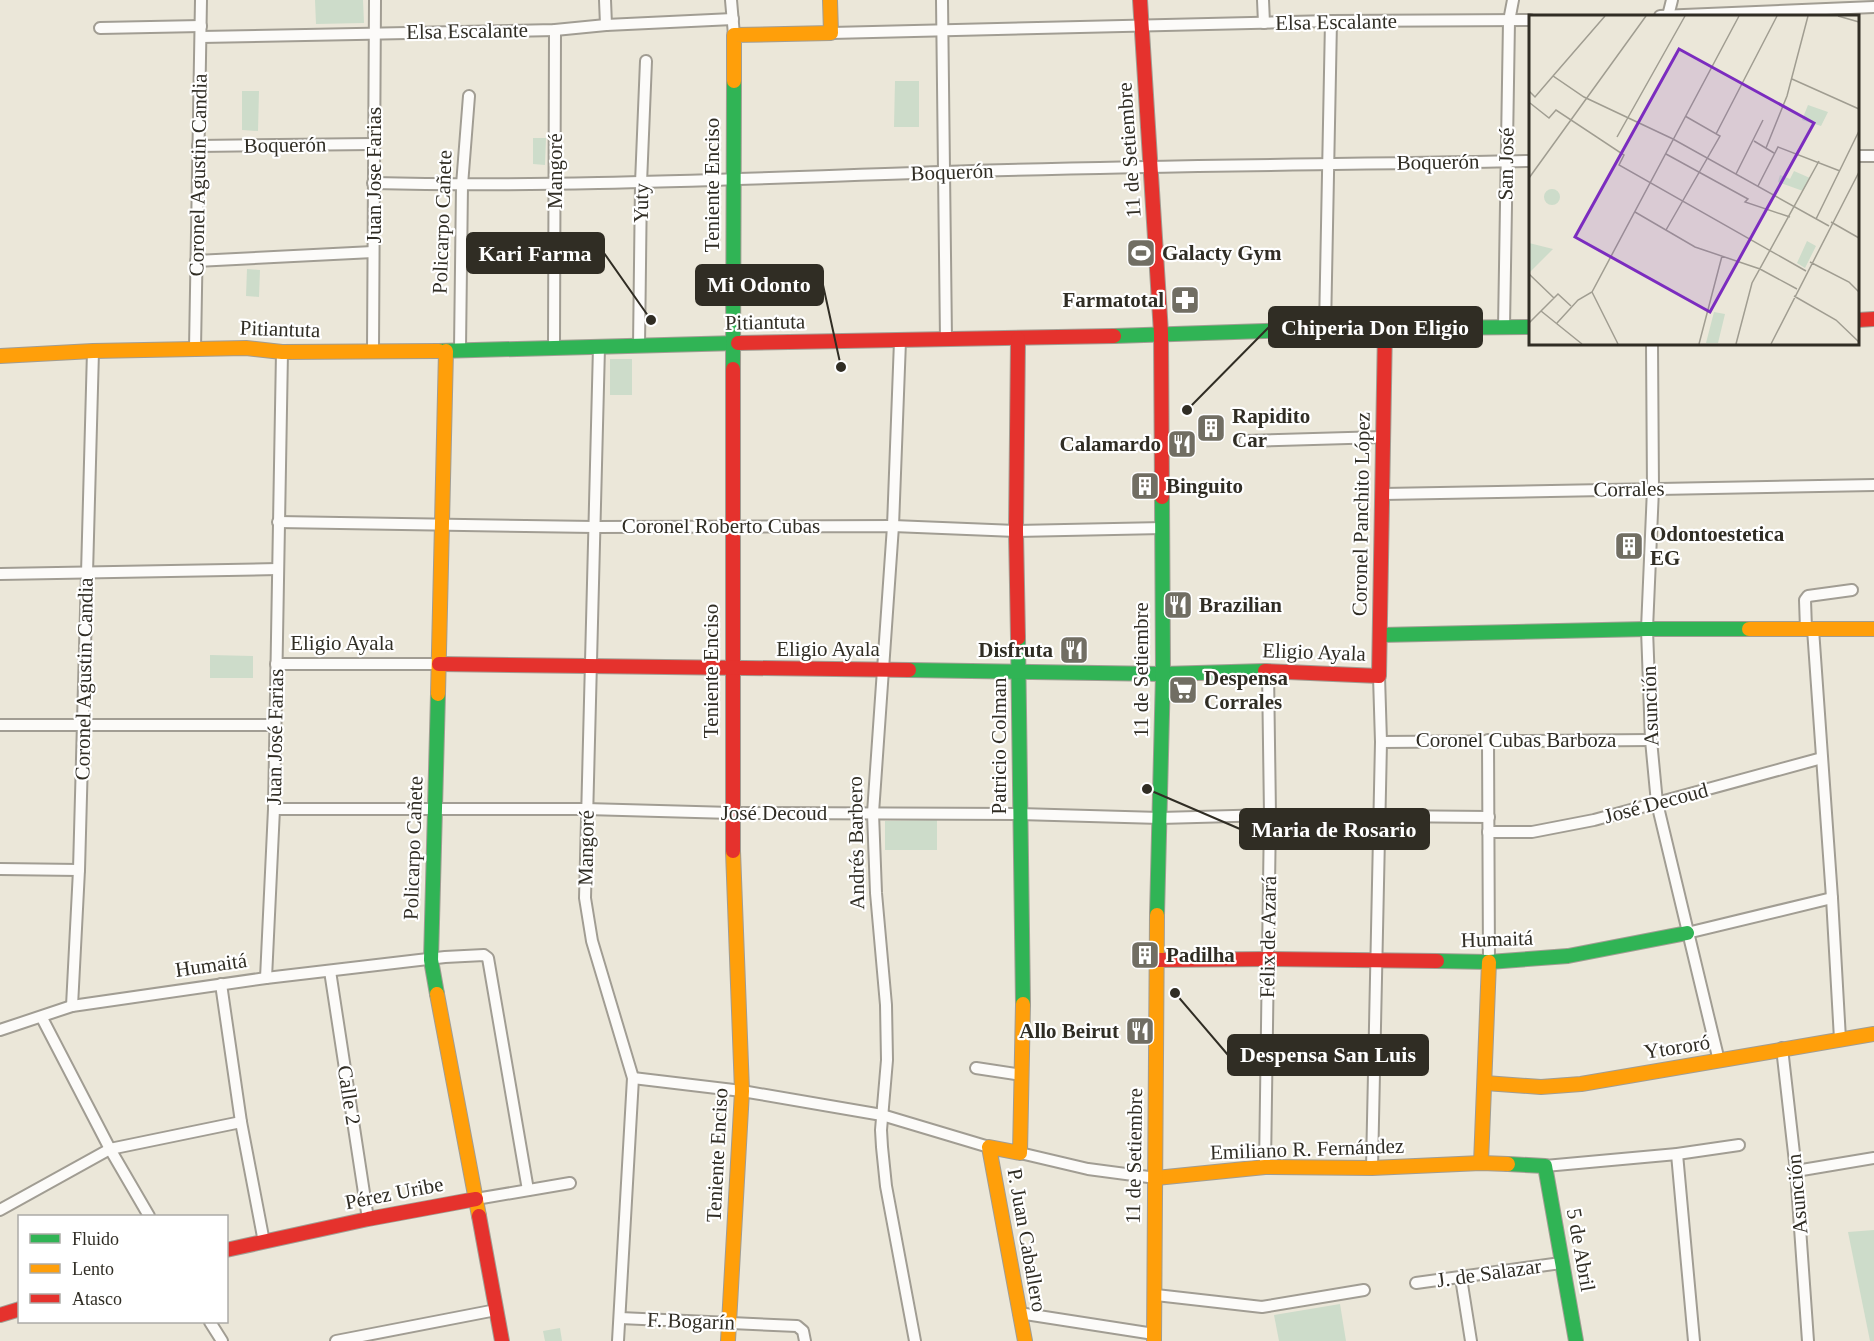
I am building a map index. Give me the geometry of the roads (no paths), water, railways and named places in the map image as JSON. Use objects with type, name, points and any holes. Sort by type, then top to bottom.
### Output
[{"type":"street","name":"Coronel Agustin Candia","points":[[195,349],[201,0]]},
{"type":"street","name":"Juan Jose Farias","points":[[374,351],[375,0]]},
{"type":"street","points":[[605,0],[606,25]]},
{"type":"street","name":"Teniente Enciso","points":[[728,1341],[742,1091],[732,813],[734,35],[731,0]]},
{"type":"street","points":[[734,35],[831,33],[830,0]]},
{"type":"street","points":[[942,0],[946,340]]},
{"type":"street","name":"11 de Setiembre","points":[[1140,0],[1161,333],[1162,674],[1156,960],[1154,1337]]},
{"type":"street","points":[[1263,0],[1264,22]]},
{"type":"street","name":"San José","points":[[1504,328],[1509,21],[1513,0]]},
{"type":"street","points":[[1668,15],[1672,0]]},
{"type":"street","points":[[1696,15],[1874,7]]},
{"type":"street","name":"Elsa Escalante","points":[[100,28],[201,32],[376,33],[555,30],[606,25],[733,19]]},
{"type":"street","name":"Elsa Escalante","points":[[831,33],[1264,22],[1529,20]]},
{"type":"street","points":[[1325,329],[1331,21]]},
{"type":"street","name":"Mangoré","points":[[554,347],[555,30]]},
{"type":"street","name":"Yuty","points":[[639,346],[640,183],[646,61]]},
{"type":"street","name":"Policarpo Cañete","points":[[460,349],[462,185],[470,96]]},
{"type":"street","name":"Boquerón","points":[[198,146],[373,144]]},
{"type":"street","name":"Boquerón","points":[[373,183],[462,185],[640,183],[945,172],[1529,160]]},
{"type":"street","points":[[196,261],[373,252]]},
{"type":"street","name":"Pitiantuta","points":[[0,356],[93,351],[246,348],[282,352],[446,351],[732,343],[1018,339],[1325,329],[1529,327]]},
{"type":"street","name":"Coronel Panchito López","points":[[1372,1168],[1378,960],[1381,742],[1379,676],[1385,328]]},
{"type":"street","name":"Patricio Colman","points":[[1018,339],[1016,531],[1020,671],[1019,814],[1024,979],[1020,1153]]},
{"type":"street","name":"Andrés Barbero","points":[[900,341],[893,526],[873,813],[876,893],[886,1005],[887,1060],[882,1115],[882,1148],[886,1186],[915,1341]]},
{"type":"street","name":"Asunción","points":[[1652,345],[1653,489],[1647,629],[1651,740],[1657,803],[1719,1062]]},
{"type":"street","name":"Mangoré","points":[[599,347],[585,898],[587,920],[633,1078],[618,1341]]},
{"type":"street","name":"Coronel Agustin Candia","points":[[72,1006],[79,870],[93,351]]},
{"type":"street","name":"Policarpo Cañete","points":[[446,351],[431,960],[502,1341]]},
{"type":"street","name":"Juan José Farias","points":[[266,978],[274,809],[282,352]]},
{"type":"street","points":[[1245,441],[1383,437]]},
{"type":"street","name":"Corrales","points":[[1383,494],[1874,485]]},
{"type":"street","name":"Coronel Roberto Cubas","points":[[278,522],[594,526],[893,526],[1016,531],[1163,528]]},
{"type":"street","points":[[0,574],[278,569]]},
{"type":"street","points":[[1840,1039],[1822,758],[1810,629],[1805,600],[1808,596],[1852,590]]},
{"type":"street","name":"Eligio Ayala","points":[[1381,635],[1647,629],[1874,629]]},
{"type":"street","name":"Eligio Ayala","points":[[276,664],[439,664],[1162,674],[1268,671],[1379,676]]},
{"type":"street","name":"Félix de Azará","points":[[1265,1167],[1270,815],[1268,671]]},
{"type":"street","points":[[0,725],[275,725]]},
{"type":"street","points":[[1481,1163],[1489,962],[1488,740]]},
{"type":"street","name":"Coronel Cubas Barboza","points":[[1381,742],[1651,740]]},
{"type":"street","name":"José Decoud","points":[[1488,832],[1532,832],[1594,820],[1822,758]]},
{"type":"street","name":"José Decoud","points":[[274,809],[586,809],[1160,818],[1270,815],[1489,817]]},
{"type":"street","points":[[0,869],[79,870]]},
{"type":"street","name":"Humaitá","points":[[1156,960],[1489,962],[1568,956],[1687,933],[1832,898]]},
{"type":"street","name":"Humaitá","points":[[0,1030],[42,1018],[72,1006],[266,978],[484,955],[488,958],[528,1190]]},
{"type":"street","name":"Calle 2","points":[[330,971],[368,1219]]},
{"type":"street","points":[[221,984],[241,1122],[264,1242]]},
{"type":"street","points":[[42,1018],[110,1149],[148,1215]]},
{"type":"street","name":"Ytororó","points":[[1485,1083],[1541,1087],[1581,1084],[1874,1034]]},
{"type":"street","name":"Asunción","points":[[1782,1048],[1796,1171],[1808,1341]]},
{"type":"street","points":[[976,1068],[1022,1075]]},
{"type":"street","name":"Emiliano R. Fernández","points":[[633,1078],[742,1091],[882,1115],[989,1147],[1088,1169],[1156,1178],[1265,1167],[1372,1168],[1481,1163],[1545,1166],[1677,1154],[1739,1145]]},
{"type":"street","points":[[0,1209],[110,1149],[241,1122]]},
{"type":"street","name":"P. Juan Caballero","points":[[989,1147],[1024,1341]]},
{"type":"street","points":[[1677,1154],[1694,1341]]},
{"type":"street","points":[[1796,1171],[1874,1158]]},
{"type":"street","name":"5 de Abril","points":[[1545,1166],[1576,1341]]},
{"type":"street","name":"Pérez Uribe","points":[[228,1250],[368,1219],[570,1183]]},
{"type":"street","name":"J. de Salazar","points":[[1416,1284],[1561,1263]]},
{"type":"street","points":[[1461,1278],[1471,1341]]},
{"type":"street","points":[[1156,1295],[1262,1307],[1364,1290]]},
{"type":"street","points":[[0,1315],[18,1310]]},
{"type":"street","points":[[336,1341],[496,1310]]},
{"type":"street","points":[[1019,1313],[1154,1337]]},
{"type":"street","name":"F. Bogarín","points":[[620,1318],[797,1326],[803,1331],[805,1341]]},
{"type":"street","points":[[211,1323],[222,1341]]},
{"type":"place","name":"Galacty Gym","points":[[1141,253]]},
{"type":"place","name":"Farmatotal","points":[[1185,300]]},
{"type":"place","name":"Kari Farma","points":[[651,320]]},
{"type":"place","name":"Mi Odonto","points":[[841,367]]},
{"type":"place","name":"Chiperia Don Eligio","points":[[1187,410]]},
{"type":"place","name":"Rapidito Car","points":[[1211,428]]},
{"type":"place","name":"Calamardo","points":[[1182,444]]},
{"type":"place","name":"Binguito","points":[[1145,486]]},
{"type":"place","name":"Odontoestetica EG","points":[[1629,546]]},
{"type":"place","name":"Brazilian","points":[[1178,605]]},
{"type":"place","name":"Disfruta","points":[[1074,650]]},
{"type":"place","name":"Despensa Corrales","points":[[1183,690]]},
{"type":"place","name":"Maria de Rosario","points":[[1147,789]]},
{"type":"place","name":"Padilha","points":[[1145,955]]},
{"type":"place","name":"Despensa San Luis","points":[[1175,993]]},
{"type":"place","name":"Allo Beirut","points":[[1140,1031]]}]
